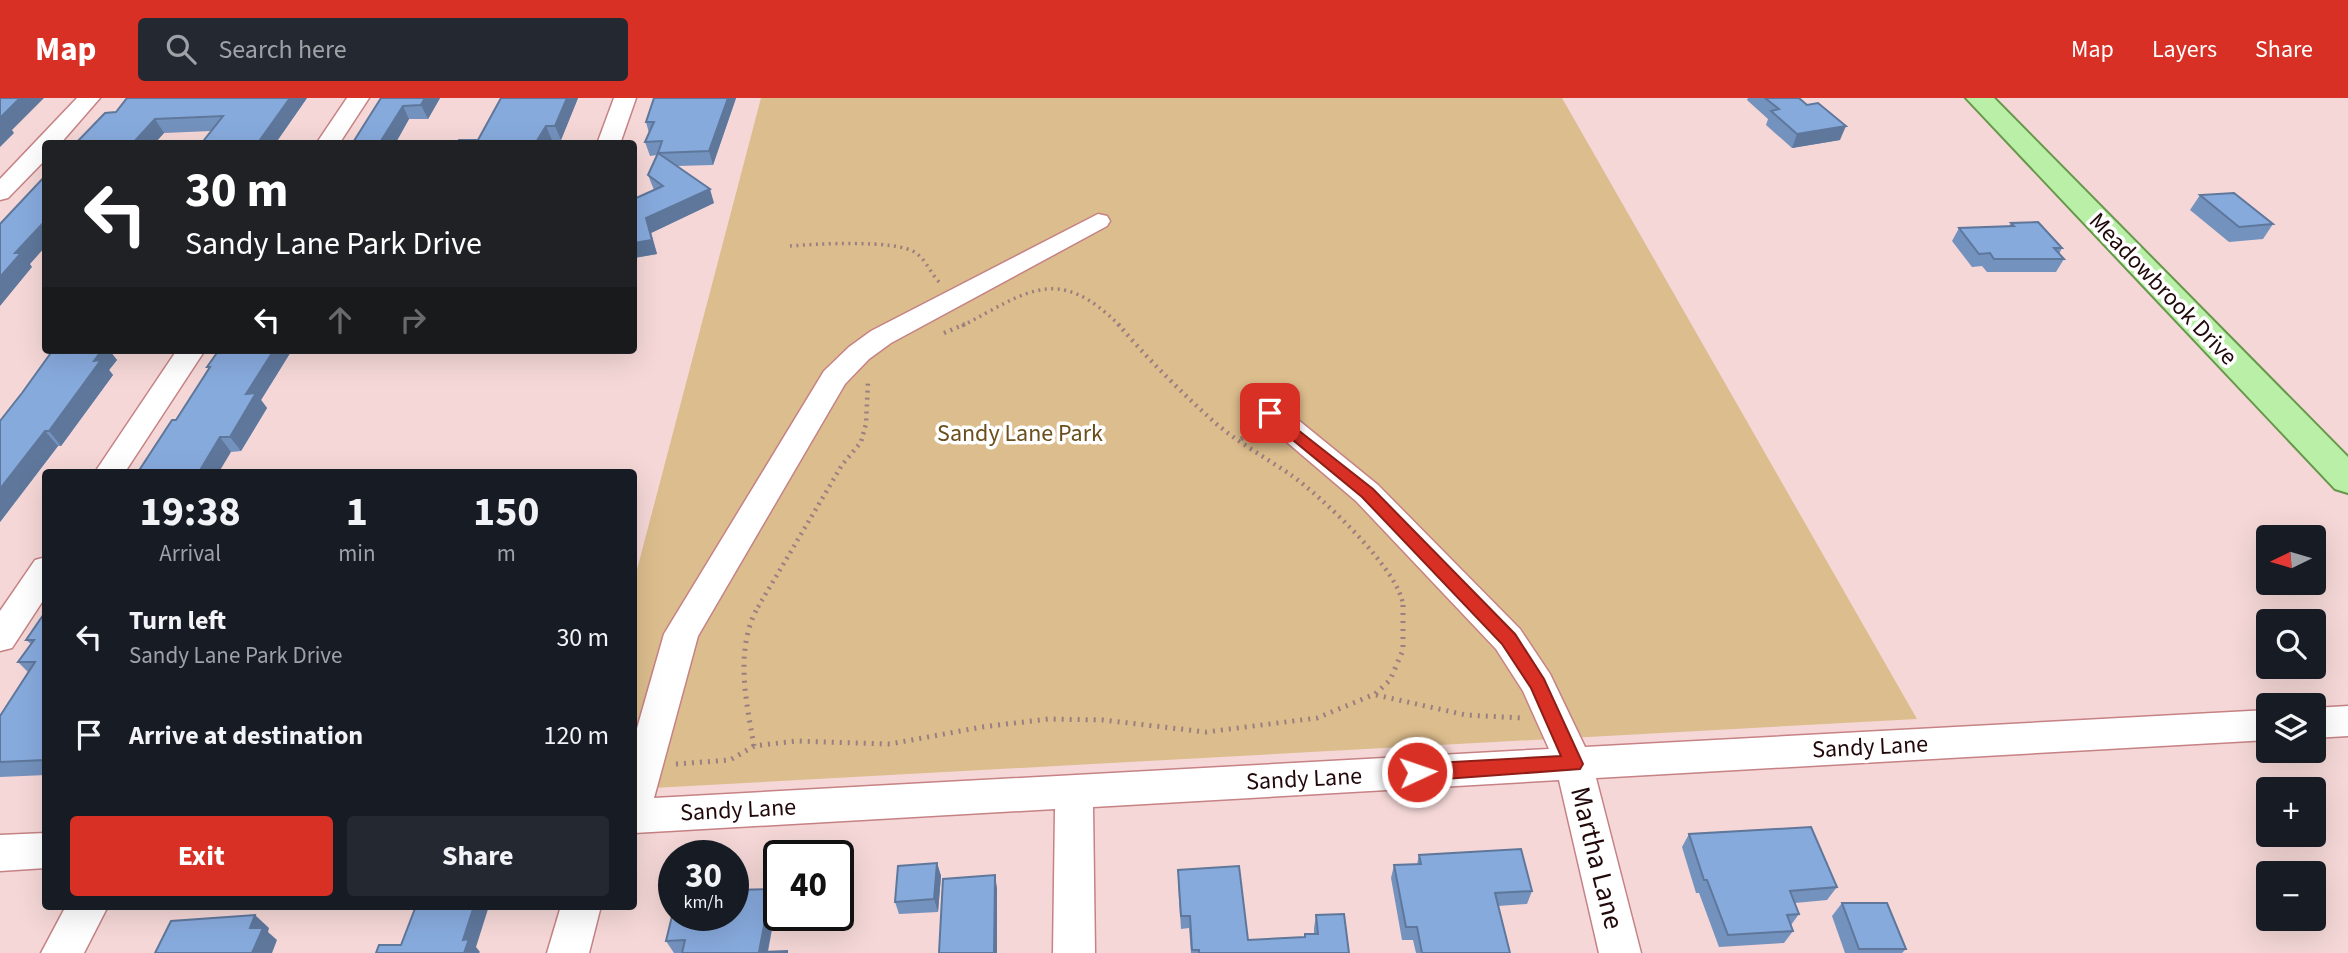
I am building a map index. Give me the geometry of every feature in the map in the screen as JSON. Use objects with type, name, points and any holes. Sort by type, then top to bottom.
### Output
[{"type":"main road","name":"Meadowbrook Drive","points":[[1979,98],[2348,480]]},
{"type":"street","points":[[50,140],[89,98]]},
{"type":"street","points":[[330,140],[358,98]]},
{"type":"street","points":[[609,140],[625,98]]},
{"type":"street","points":[[0,193],[42,148]]},
{"type":"street","points":[[637,791],[681,634],[834,378],[881,337],[1098,221]]},
{"type":"street","points":[[112,469],[188,354]]},
{"type":"street","name":"Martha Lane","points":[[1270,413],[1367,493],[1508,639],[1538,684],[1574,764],[1620,953]]},
{"type":"street","points":[[0,638],[42,575]]},
{"type":"street","points":[[2326,722],[2348,721]]},
{"type":"street","name":"Sandy Lane","points":[[637,816],[2256,726]]},
{"type":"street","points":[[1074,792],[1074,953]]},
{"type":"street","points":[[0,853],[42,850]]},
{"type":"street","points":[[62,953],[86,910]]},
{"type":"street","points":[[568,953],[580,910]]},
{"type":"path","points":[[790,246],[836,243],[916,251],[924,258],[929,273],[981,317]]},
{"type":"path","points":[[644,765],[730,760],[754,746],[796,741],[890,744],[982,727],[1048,719],[1103,720],[1206,732],[1317,718],[1375,694],[1390,680],[1403,650],[1403,594],[1371,551],[1335,513],[1294,477],[1214,422],[1143,353],[1117,323],[1076,293],[1058,287],[1037,289],[954,330],[935,335]]},
{"type":"path","points":[[754,746],[746,697],[744,654],[753,616],[842,465],[861,442],[866,424],[867,383],[873,374]]},
{"type":"path","points":[[1375,694],[1465,715],[1504,719],[1552,716]]},
{"type":"green space","name":"Sandy Lane Park","points":[[761,98],[1562,98],[1917,719],[637,789],[637,570]]},
{"type":"building","points":[[0,98],[20,98],[0,118]]},
{"type":"building","points":[[127,98],[290,98],[260,140],[204,140],[223,116],[155,119],[136,140],[79,140],[105,113],[116,112]]},
{"type":"building","points":[[381,98],[425,98],[421,105],[403,106],[382,140],[355,140]]},
{"type":"building","points":[[501,98],[567,98],[555,126],[546,126],[537,140],[478,140]]},
{"type":"building","points":[[654,98],[728,98],[709,151],[658,153],[662,141],[645,142],[654,122],[646,122]]},
{"type":"building","points":[[1765,98],[1799,98],[1807,105],[1818,103],[1846,126],[1797,134],[1771,111],[1779,109]]},
{"type":"building","points":[[658,153],[710,189],[646,218],[652,240],[637,242],[637,198],[663,186],[648,175]]},
{"type":"building","points":[[42,179],[42,224],[15,253],[21,253],[0,277],[0,224]]},
{"type":"building","points":[[2234,193],[2273,224],[2239,227],[2200,195]]},
{"type":"building","points":[[2038,222],[2062,248],[2054,248],[2064,259],[1994,259],[1990,253],[1979,254],[1959,228],[2014,226],[2011,223]]},
{"type":"building","points":[[50,354],[99,354],[94,361],[101,360],[49,431],[45,431],[0,489],[0,421]]},
{"type":"building","points":[[216,354],[271,354],[246,394],[256,393],[230,437],[220,437],[201,469],[140,469],[172,420],[176,420],[210,367],[207,367]]},
{"type":"building","points":[[42,617],[42,760],[0,762],[0,716],[35,662],[18,662],[34,640],[26,640]]},
{"type":"building","points":[[1811,827],[1837,887],[1790,891],[1799,914],[1787,915],[1793,931],[1728,935],[1707,880],[1704,880],[1689,834]]},
{"type":"building","points":[[1521,849],[1532,891],[1495,893],[1510,953],[1422,953],[1417,927],[1406,927],[1394,865],[1421,864],[1419,855]]},
{"type":"building","points":[[937,863],[934,899],[895,902],[898,866]]},
{"type":"building","points":[[1239,866],[1248,940],[1318,934],[1316,915],[1344,914],[1349,953],[1199,953],[1199,950],[1192,950],[1190,916],[1181,916],[1178,870]]},
{"type":"building","points":[[995,875],[994,953],[939,953],[943,879]]},
{"type":"building","points":[[763,889],[763,931],[759,952],[787,953],[682,953],[685,940],[666,941],[668,931],[749,931],[749,890]]},
{"type":"building","points":[[1842,903],[1887,903],[1906,949],[1859,949]]},
{"type":"building","points":[[414,910],[473,910],[463,940],[469,939],[464,953],[376,953],[379,945],[401,945]]},
{"type":"building","points":[[255,915],[250,928],[263,928],[252,953],[155,953],[171,921]]},
{"type":"route","points":[[1270,413],[1367,493],[1508,639],[1538,684],[1574,764],[1417,772]]}]
